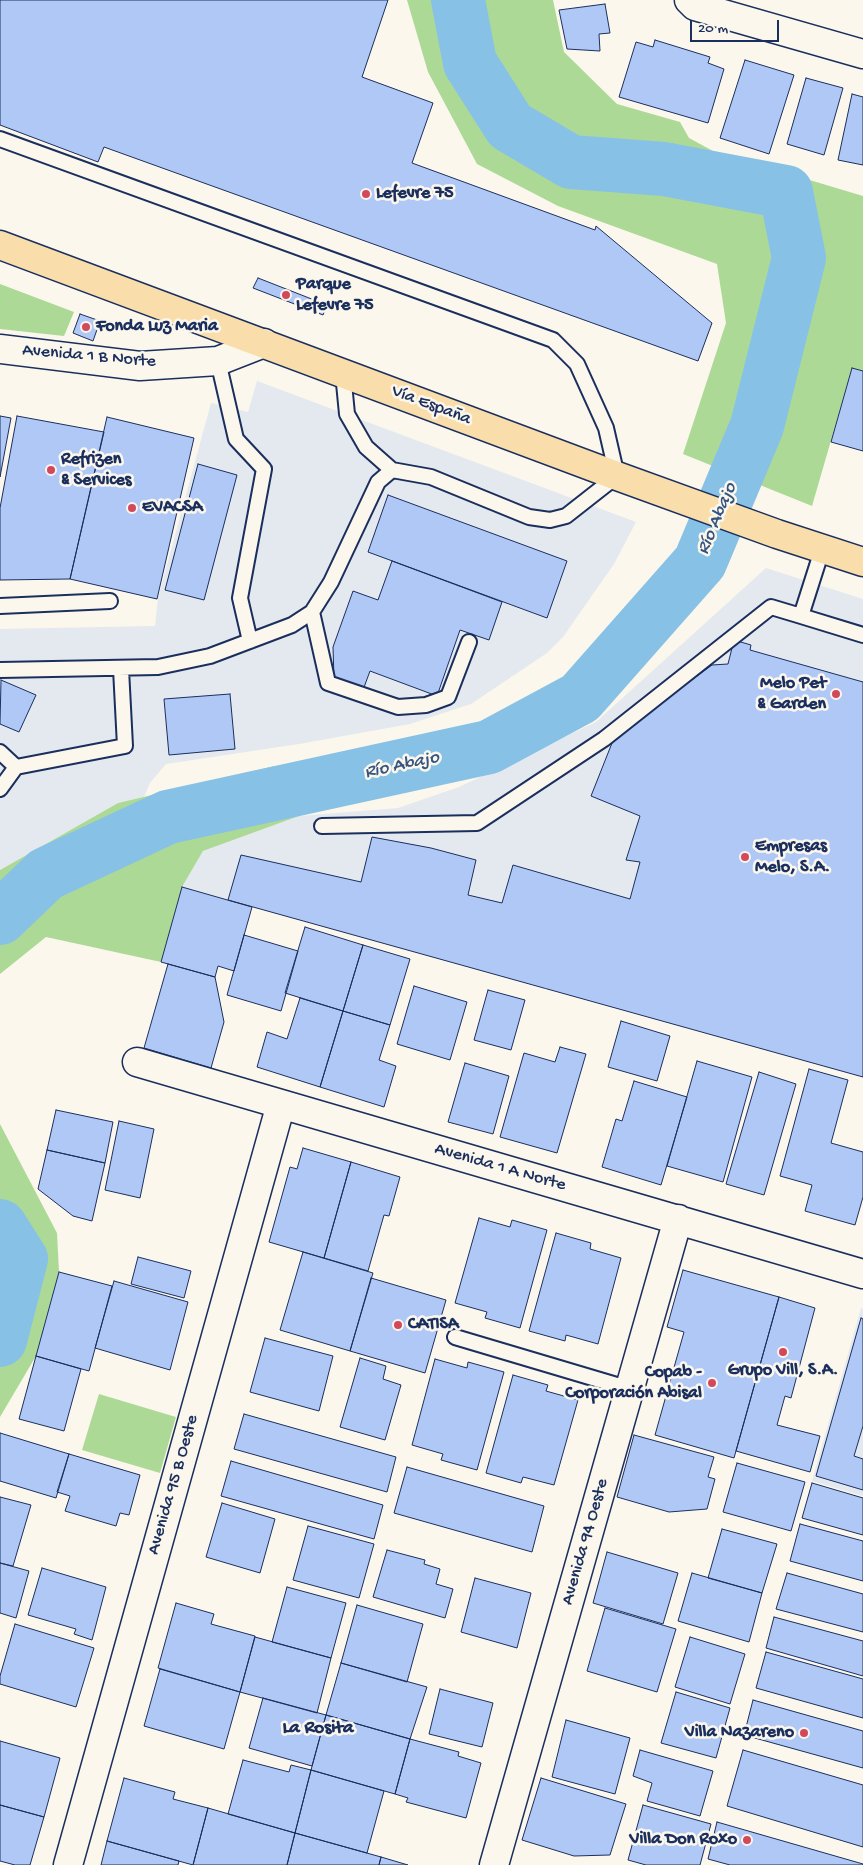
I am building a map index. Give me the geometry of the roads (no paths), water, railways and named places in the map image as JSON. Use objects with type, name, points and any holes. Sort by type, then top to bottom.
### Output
[{"type":"main road","name":"Vía España","points":[[0,245],[621,478],[822,550],[863,562]]},
{"type":"street","points":[[688,0],[695,6],[863,54]]},
{"type":"street","name":"Avenida 1 B Norte","points":[[0,349],[140,366],[218,361],[264,343]]},
{"type":"street","name":"Avenida 1 A Norte","points":[[136,1062],[863,1274]]},
{"type":"street","name":"Avenida 95 B Oeste","points":[[68,1865],[281,1104]]},
{"type":"street","name":"Avenida 94 Oeste","points":[[494,1865],[678,1219]]},
{"type":"lane","points":[[0,139],[553,340],[577,364],[606,428],[621,478],[566,516],[550,520],[528,517],[431,478],[392,470],[366,447],[347,414],[343,373]]},
{"type":"lane","points":[[218,361],[236,439],[264,469],[240,598],[250,641]]},
{"type":"lane","points":[[0,670],[121,669],[167,666],[210,656],[292,625],[312,612],[331,582],[378,482],[392,470]]},
{"type":"lane","points":[[801,616],[822,550]]},
{"type":"lane","points":[[0,606],[110,601]]},
{"type":"lane","points":[[322,826],[477,823],[604,739],[771,607],[863,635]]},
{"type":"lane","points":[[312,612],[328,683],[398,707],[426,704],[448,697],[469,642]]},
{"type":"lane","points":[[0,789],[16,767],[125,746],[121,669]]},
{"type":"lane","points":[[0,752],[16,767]]},
{"type":"lane","points":[[455,1337],[630,1389]]},
{"type":"waterway","name":"Río Abajo","points":[[0,918],[46,874],[168,817],[489,747],[580,698],[700,562],[757,426],[799,258],[786,192],[664,169],[571,162],[510,126],[470,63],[458,0]]},
{"type":"waterway","name":"Río Abajo","points":[[0,1226],[21,1259],[0,1340]]},
{"type":"place","name":"Lefevre 75","points":[[366,194]]},
{"type":"place","name":"Parque Lefevre 75","points":[[286,295]]},
{"type":"place","name":"Fonda Luz Maria","points":[[86,327]]},
{"type":"place","name":"Refrizen & Services","points":[[51,470]]},
{"type":"place","name":"EVACSA","points":[[132,508]]},
{"type":"place","name":"Melo Pet & Garden","points":[[836,694]]},
{"type":"place","name":"Empresas Melo, S.A.","points":[[745,857]]},
{"type":"place","name":"CATISA","points":[[398,1325]]},
{"type":"place","name":"Grupo Vill, S.A.","points":[[783,1352]]},
{"type":"place","name":"Copab - Corporación Abisal","points":[[712,1383]]},
{"type":"place","name":"Villa Nazareno","points":[[804,1733]]},
{"type":"place","name":"Villa Don Roxo","points":[[747,1840]]},
{"type":"district","name":"La Rosita","points":[[318,1729]]}]
